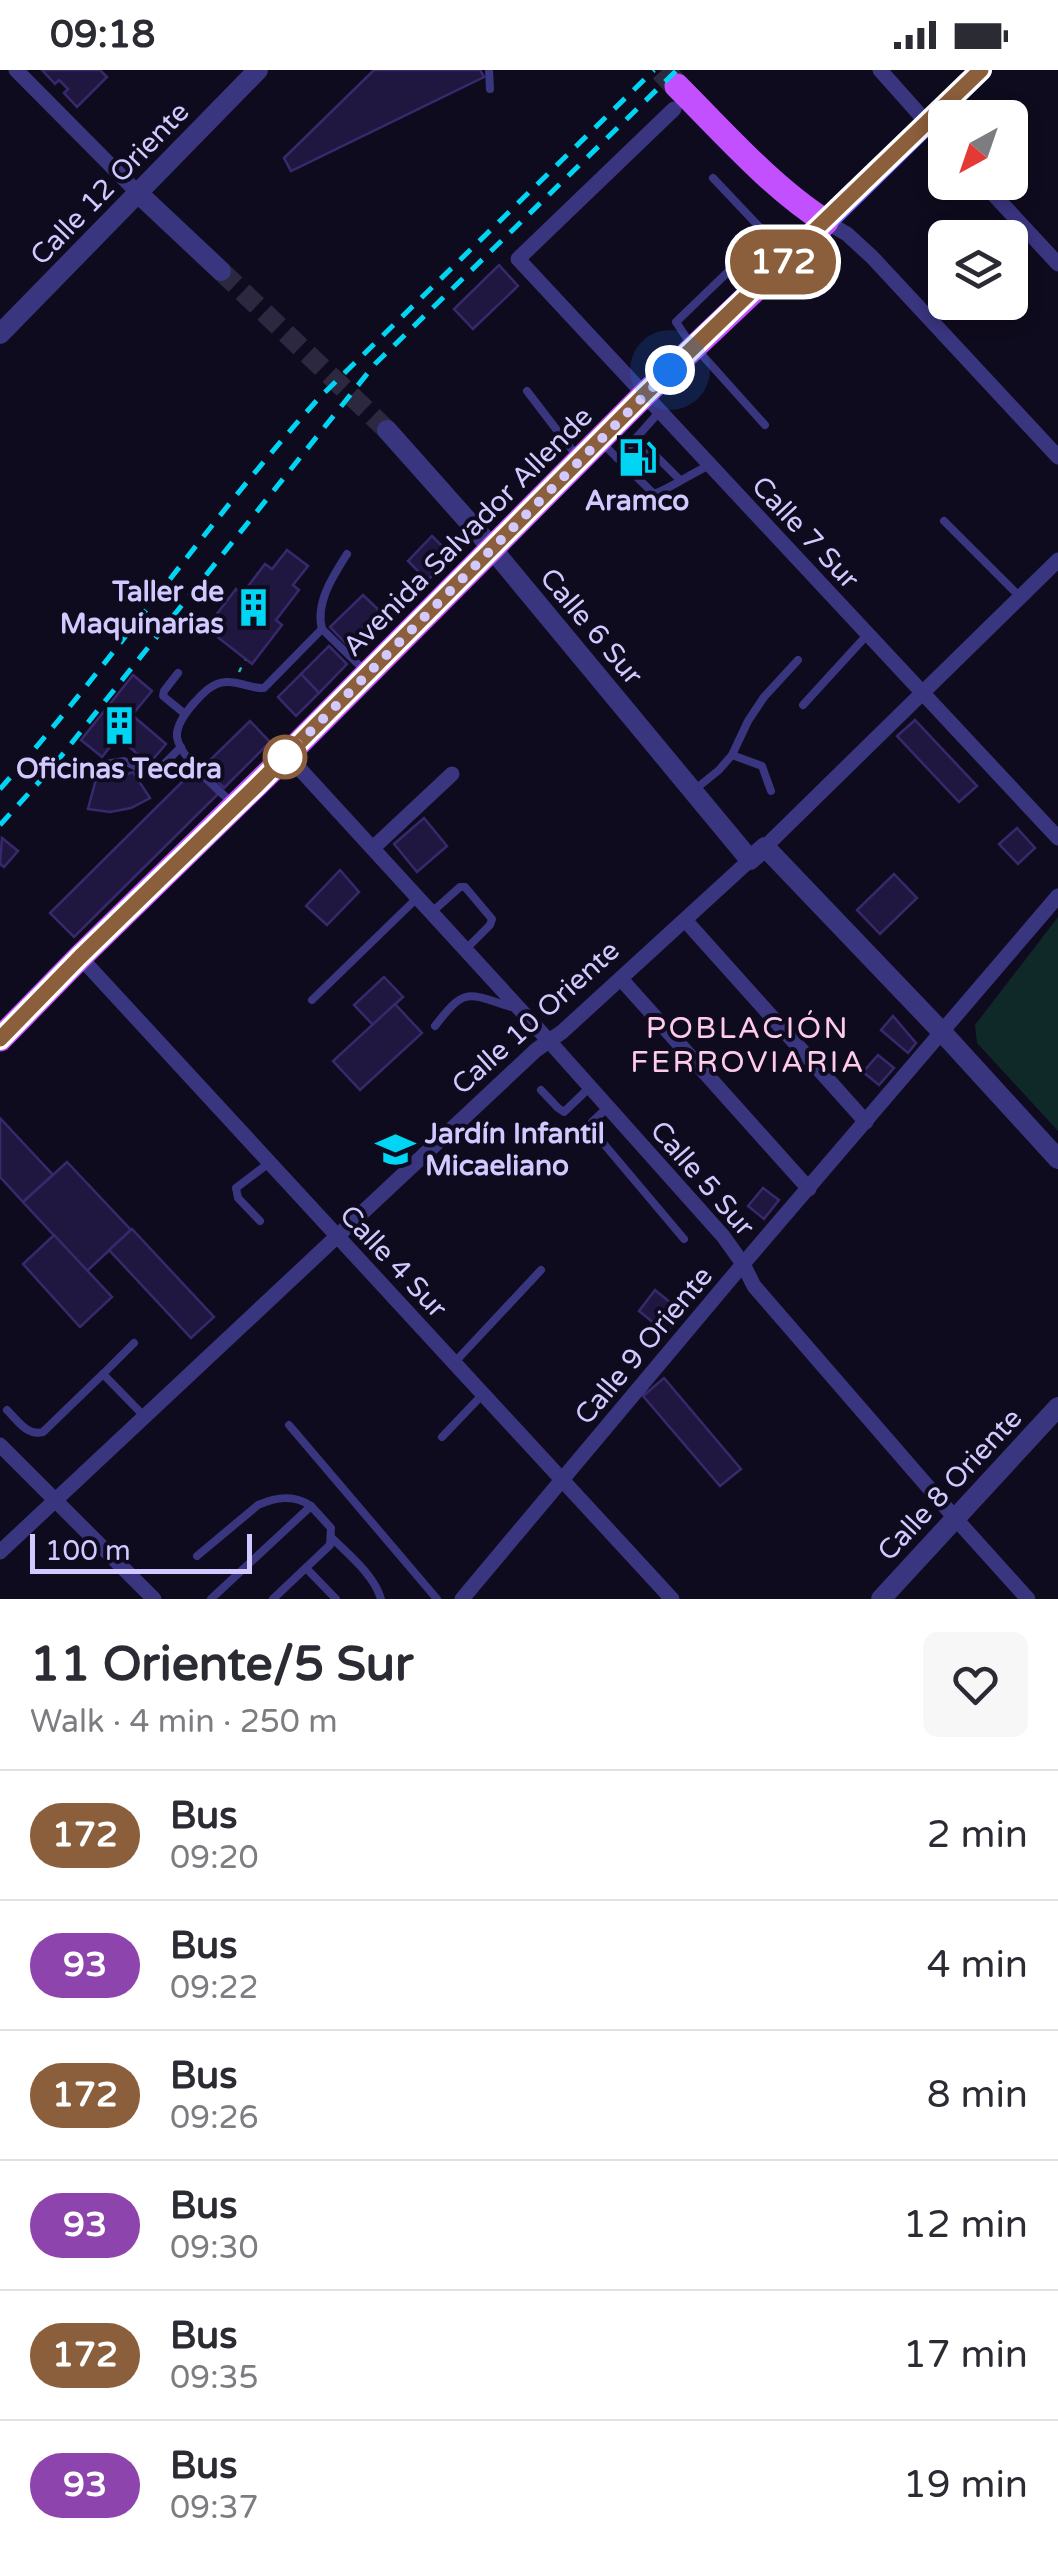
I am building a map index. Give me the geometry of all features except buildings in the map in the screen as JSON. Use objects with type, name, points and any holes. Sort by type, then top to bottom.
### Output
[{"type":"main road","name":"Avenida Salvador Allende","points":[[950,100],[981,70]]},
{"type":"main road","points":[[675,97],[826,222]]},
{"type":"main road","name":"Avenida Salvador Allende","points":[[0,1039],[580,460],[608,449],[653,402],[695,346],[928,122]]},
{"type":"street","points":[[16,70],[221,271]]},
{"type":"street","name":"Calle 12 Oriente","points":[[0,334],[258,70]]},
{"type":"street","points":[[880,70],[928,122]]},
{"type":"street","name":"Calle 7 Sur","points":[[675,97],[518,260],[1058,838]]},
{"type":"street","points":[[999,200],[1058,264]]},
{"type":"street","points":[[826,222],[872,257],[1058,457]]},
{"type":"street","name":"Calle 6 Sur","points":[[387,430],[694,791],[942,1032],[1058,1160]]},
{"type":"street","name":"Calle 10 Oriente","points":[[0,1552],[536,1050],[562,1032],[758,854],[1058,560]]},
{"type":"street","name":"Calle 5 Sur","points":[[287,755],[723,1236],[754,1286],[1028,1599]]},
{"type":"street","points":[[373,848],[452,774]]},
{"type":"street","name":"Calle 9 Oriente","points":[[462,1599],[742,1264],[1058,896]]},
{"type":"street","points":[[685,920],[866,1122]]},
{"type":"street","name":"Calle 4 Sur","points":[[80,957],[669,1598]]},
{"type":"street","points":[[621,978],[809,1189]]},
{"type":"street","name":"Calle 8 Oriente","points":[[881,1599],[1058,1406]]},
{"type":"street","points":[[0,1445],[154,1599]]},
{"type":"lane","points":[[489,70],[490,88]]},
{"type":"lane","points":[[713,178],[788,257]]},
{"type":"lane","points":[[732,268],[676,322],[764,425]]},
{"type":"lane","points":[[527,391],[580,460]]},
{"type":"lane","points":[[653,402],[637,437],[608,449],[654,494],[710,465]]},
{"type":"lane","points":[[637,437],[680,479]]},
{"type":"lane","points":[[944,521],[1020,596]]},
{"type":"lane","points":[[347,554],[332,578],[320,612],[322,630],[368,674]]},
{"type":"lane","points":[[236,806],[181,748],[177,733],[186,714],[218,684],[264,688],[322,630]]},
{"type":"lane","points":[[803,705],[868,634]]},
{"type":"lane","points":[[694,791],[732,755],[764,697],[798,660]]},
{"type":"lane","points":[[178,674],[163,696],[186,714]]},
{"type":"lane","points":[[100,765],[124,761],[146,772],[158,770],[181,748]]},
{"type":"lane","points":[[732,755],[762,766],[772,791]]},
{"type":"lane","points":[[432,912],[460,887],[492,918],[466,950]]},
{"type":"lane","points":[[312,1000],[418,897]]},
{"type":"lane","points":[[435,1026],[460,998],[479,997],[520,1010]]},
{"type":"lane","points":[[541,1090],[564,1112],[590,1087]]},
{"type":"lane","points":[[608,1106],[592,1122],[594,1131],[684,1238]]},
{"type":"lane","points":[[260,1221],[238,1198],[236,1188],[269,1163]]},
{"type":"lane","points":[[454,1363],[541,1270]]},
{"type":"lane","points":[[7,1410],[29,1432],[38,1433],[134,1343]]},
{"type":"lane","points":[[103,1374],[144,1417]]},
{"type":"lane","points":[[442,1437],[483,1394]]},
{"type":"lane","points":[[289,1425],[437,1599]]},
{"type":"lane","points":[[197,1556],[258,1505],[270,1500],[301,1500],[332,1528],[332,1538],[330,1545],[273,1599]]},
{"type":"lane","points":[[211,1599],[310,1506]]},
{"type":"lane","points":[[332,1538],[368,1576],[381,1599]]},
{"type":"lane","points":[[306,1568],[336,1599]]},
{"type":"green space","points":[[1058,917],[1058,1131],[977,1043],[975,1025]]},
{"type":"tunnel","points":[[662,70],[677,86]]},
{"type":"tunnel","points":[[221,271],[387,430]]},
{"type":"railway","points":[[0,789],[319,398],[654,70]]},
{"type":"railway","points":[[0,825],[50,770],[375,364],[677,70]]},
{"type":"bus line","name":"172","points":[[0,1039],[645,394],[981,70]]},
{"type":"place","name":"Aramco","points":[[637,457]]},
{"type":"place","name":"Taller de Maquinarias","points":[[254,607]]},
{"type":"place","name":"Oficinas Tecdra","points":[[119,726]]},
{"type":"place","name":"Jardín Infantil Micaeliano","points":[[395,1149]]},
{"type":"district","name":"POBLACIÓN FERROVIARIA","points":[[748,1045]]},
{"type":"route","points":[[285,757],[670,370]]}]
